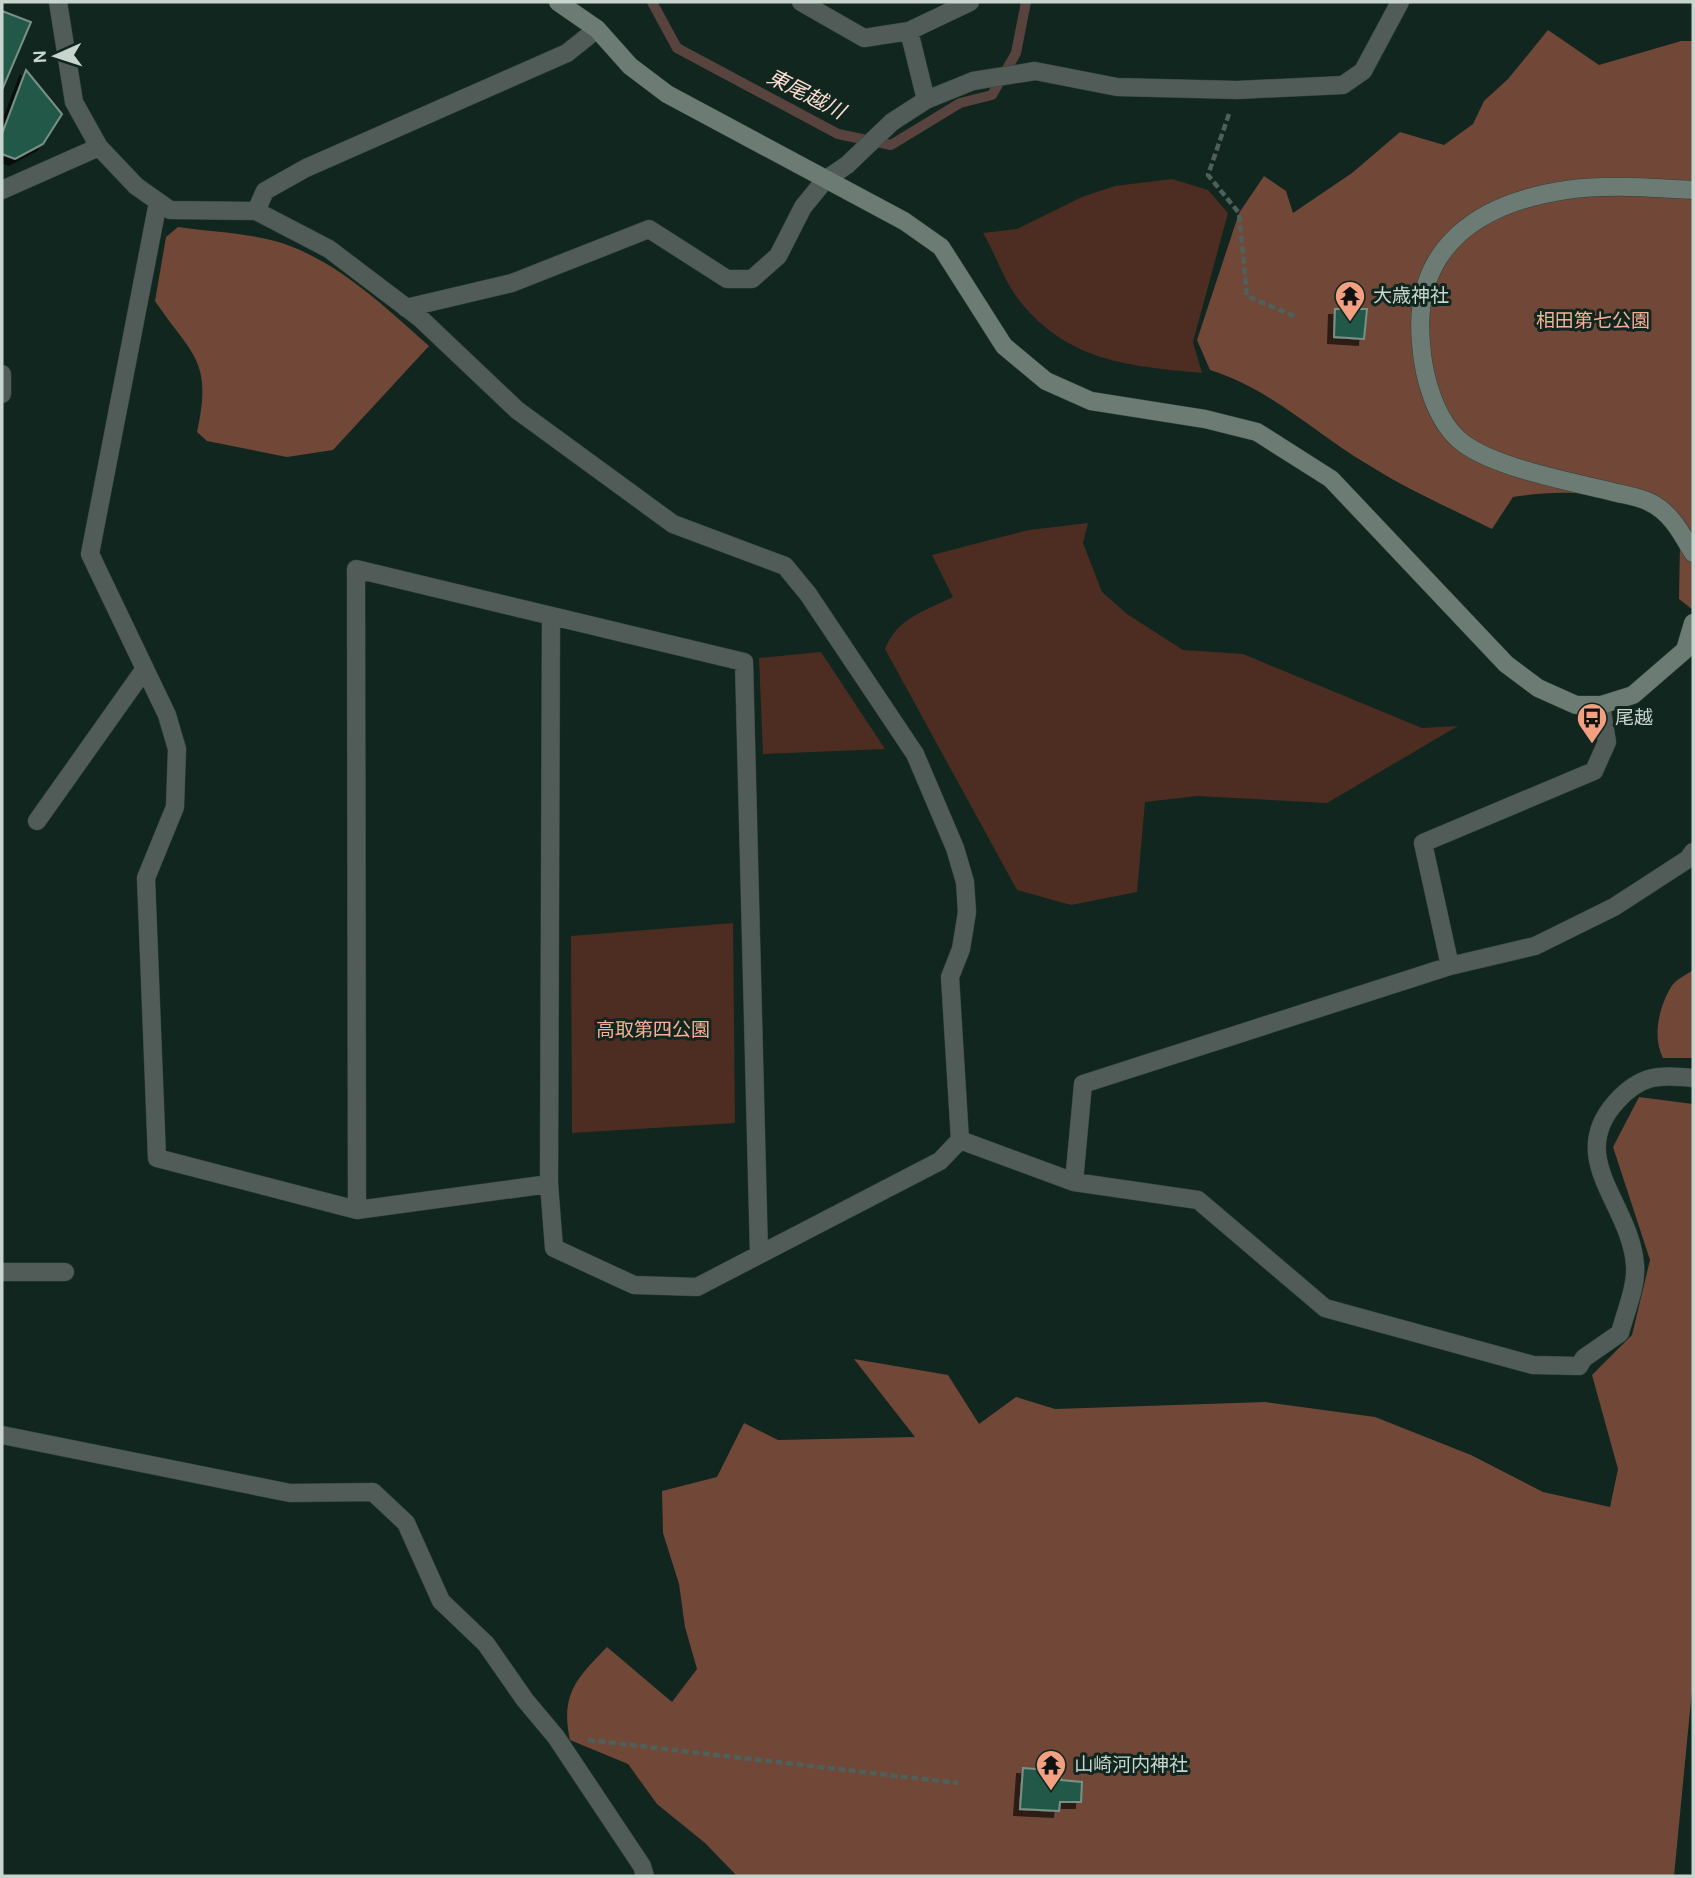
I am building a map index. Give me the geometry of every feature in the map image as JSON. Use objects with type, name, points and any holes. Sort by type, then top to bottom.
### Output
[{"type":"street","points":[[58,2],[74,102],[99,146],[136,186],[170,210],[256,211],[329,249],[406,308],[517,410],[673,524],[785,566],[869,681],[915,754],[956,848],[965,881],[967,912],[961,949],[950,977],[960,1140],[940,1161],[697,1287],[634,1286],[554,1248],[549,1184],[551,617]]},
{"type":"street","points":[[558,2],[597,29],[630,66],[667,94],[904,221],[941,247],[1004,346],[1046,381],[1091,401],[1205,419],[1256,432],[1331,479],[1506,664],[1538,688],[1576,705],[1601,705],[1633,695],[1685,650],[1693,623]]},
{"type":"street","points":[[801,2],[864,38],[909,32],[970,2]]},
{"type":"street","points":[[406,308],[512,283],[649,229],[727,279],[752,279],[778,256],[803,206],[825,180],[847,165],[892,122],[926,100],[973,81],[1035,71],[1117,87],[1237,90],[1343,85],[1363,71],[1401,2]]},
{"type":"street","points":[[256,211],[265,191],[306,167],[567,53],[597,29]]},
{"type":"street","points":[[909,32],[926,100]]},
{"type":"street","points":[[2,190],[99,146]]},
{"type":"street","points":[[1693,190],[1566,190],[1490,211],[1470,223],[1446,247],[1424,285],[1419,320],[1423,371],[1441,415],[1462,443],[1513,467],[1650,502],[1676,523],[1693,553]]},
{"type":"street","points":[[158,202],[90,554],[167,715],[177,749],[175,807],[146,878],[157,1158],[357,1210],[549,1184]]},
{"type":"street","points":[[2,374],[2,394]]},
{"type":"street","points":[[357,1210],[356,569],[744,662],[759,1254]]},
{"type":"street","points":[[37,821],[144,670]]},
{"type":"street","points":[[1450,966],[1423,843],[1594,771],[1607,742],[1601,705]]},
{"type":"street","points":[[1074,1182],[1083,1084],[1450,966],[1535,946],[1614,907],[1688,859],[1693,852]]},
{"type":"street","points":[[960,1140],[1074,1182],[1198,1200],[1325,1308],[1532,1365],[1579,1366],[1584,1358],[1620,1333],[1636,1267],[1628,1230],[1603,1180],[1596,1147],[1601,1119],[1631,1084],[1657,1076],[1693,1078]]},
{"type":"street","points":[[2,1272],[65,1272]]},
{"type":"street","points":[[2,1435],[290,1493],[373,1492],[406,1523],[441,1601],[486,1644],[525,1700],[556,1737],[642,1866],[645,1876]]},
{"type":"path","points":[[1237,90],[1208,175],[1239,213],[1247,296],[1296,317]]},
{"type":"path","points":[[556,1737],[958,1783]]},
{"type":"green space","name":"相田第七公園","points":[[1548,30],[1599,65],[1681,41],[1693,41],[1693,610],[1679,599],[1680,544],[1659,519],[1640,507],[1605,496],[1586,494],[1548,493],[1513,497],[1492,529],[1397,482],[1347,452],[1253,388],[1210,370],[1197,340],[1239,213],[1264,176],[1286,191],[1293,213],[1352,173],[1400,132],[1444,145],[1473,124],[1484,101],[1508,79]]},
{"type":"green space","points":[[1172,179],[1208,190],[1228,213],[1193,342],[1202,373],[1125,363],[1102,357],[1058,337],[1038,321],[1019,300],[983,233],[1017,229],[1082,197],[1115,186]]},
{"type":"green space","points":[[178,227],[259,237],[306,253],[362,288],[429,346],[333,450],[287,457],[207,441],[197,432],[202,388],[196,360],[155,301],[166,237]]},
{"type":"green space","points":[[1088,523],[1083,543],[1102,592],[1127,614],[1183,650],[1243,654],[1422,728],[1458,726],[1327,803],[1197,796],[1145,802],[1137,892],[1071,905],[1017,890],[885,649],[890,638],[904,623],[922,611],[953,597],[932,555],[1029,530]]},
{"type":"green space","points":[[821,652],[885,749],[763,754],[759,658]]},
{"type":"green space","name":"高取第四公園","points":[[733,923],[735,1123],[572,1133],[571,936]]},
{"type":"green space","points":[[1693,970],[1693,1058],[1663,1058],[1658,1041],[1658,1022],[1663,1004],[1673,984]]},
{"type":"green space","points":[[1639,1097],[1693,1104],[1693,1680],[1674,1876],[737,1876],[705,1843],[657,1804],[628,1764],[570,1740],[567,1724],[569,1699],[579,1678],[607,1647],[672,1702],[697,1669],[685,1627],[679,1584],[663,1533],[662,1491],[717,1477],[744,1423],[778,1440],[915,1437],[854,1359],[948,1375],[979,1424],[1016,1397],[1055,1409],[1265,1402],[1375,1417],[1471,1455],[1543,1492],[1610,1507],[1618,1469],[1592,1375],[1632,1335],[1650,1260],[1613,1147]]},
{"type":"building","points":[[2,11],[31,22],[2,90]]},
{"type":"building","points":[[26,70],[62,114],[43,144],[15,159],[2,154],[2,134]]},
{"type":"building","name":"大歳神社","points":[[1335,309],[1367,309],[1364,339],[1334,337]]},
{"type":"building","name":"山崎河内神社","points":[[1023,1768],[1062,1771],[1061,1780],[1082,1782],[1081,1802],[1060,1802],[1059,1811],[1020,1809]]},
{"type":"waterway","name":"東尾越川","points":[[652,2],[677,48],[838,134],[891,145],[960,103],[992,95],[1016,53],[1026,2]]},
{"type":"place","name":"大歳神社","points":[[1350,323]]},
{"type":"place","name":"尾越","points":[[1592,745]]},
{"type":"place","name":"山崎河内神社","points":[[1051,1792]]}]
